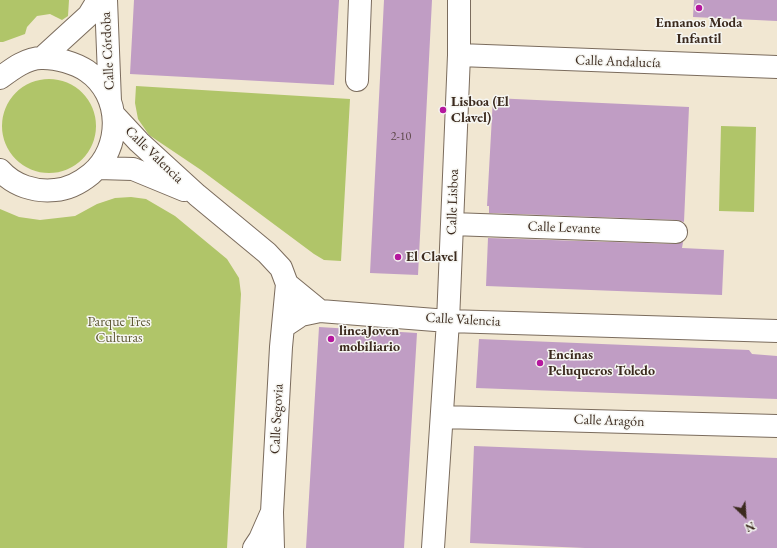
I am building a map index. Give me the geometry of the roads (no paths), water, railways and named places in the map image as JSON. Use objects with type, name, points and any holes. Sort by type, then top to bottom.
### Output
[{"type":"street","name":"Calle Córdoba","points":[[42,57],[89,15],[98,0]]},
{"type":"street","name":"Calle Córdoba","points":[[0,170],[5,176],[22,186],[43,191],[63,189],[82,181],[98,168],[109,150],[113,135],[106,0]]},
{"type":"street","points":[[357,80],[360,0]]},
{"type":"street","name":"Calle Lisboa","points":[[433,548],[448,321],[459,55],[459,0]]},
{"type":"street","name":"Calle Andalucía","points":[[459,55],[777,67]]},
{"type":"street","points":[[0,78],[14,67],[42,57],[69,62],[87,71],[101,85],[112,108]]},
{"type":"street","name":"Calle Valencia","points":[[112,108],[139,142],[196,195],[267,253],[281,268],[287,284],[320,311],[448,321],[777,331]]},
{"type":"street","name":"Calle Valencia","points":[[98,168],[133,169],[196,195]]},
{"type":"street","name":"Calle Levante","points":[[452,224],[676,232]]},
{"type":"street","name":"Calle Segovia","points":[[274,548],[272,512],[287,284]]},
{"type":"street","points":[[283,327],[301,314],[320,311]]},
{"type":"street","name":"Calle Aragón","points":[[442,417],[777,426]]},
{"type":"street","name":"Calle Segovia","points":[[254,548],[260,539],[272,512]]},
{"type":"place","name":"Ennanos Moda Infantil","points":[[699,8]]},
{"type":"place","name":"Lisboa (El Clavel)","points":[[443,110]]},
{"type":"place","name":"El Clavel","points":[[398,257]]},
{"type":"place","name":"lineaJoven mobiliario","points":[[331,339]]},
{"type":"place","name":"Encinas Peluqueros Toledo","points":[[540,363]]},
{"type":"park label","name":"Parque Tres Culturas","points":[[119,330]]}]
